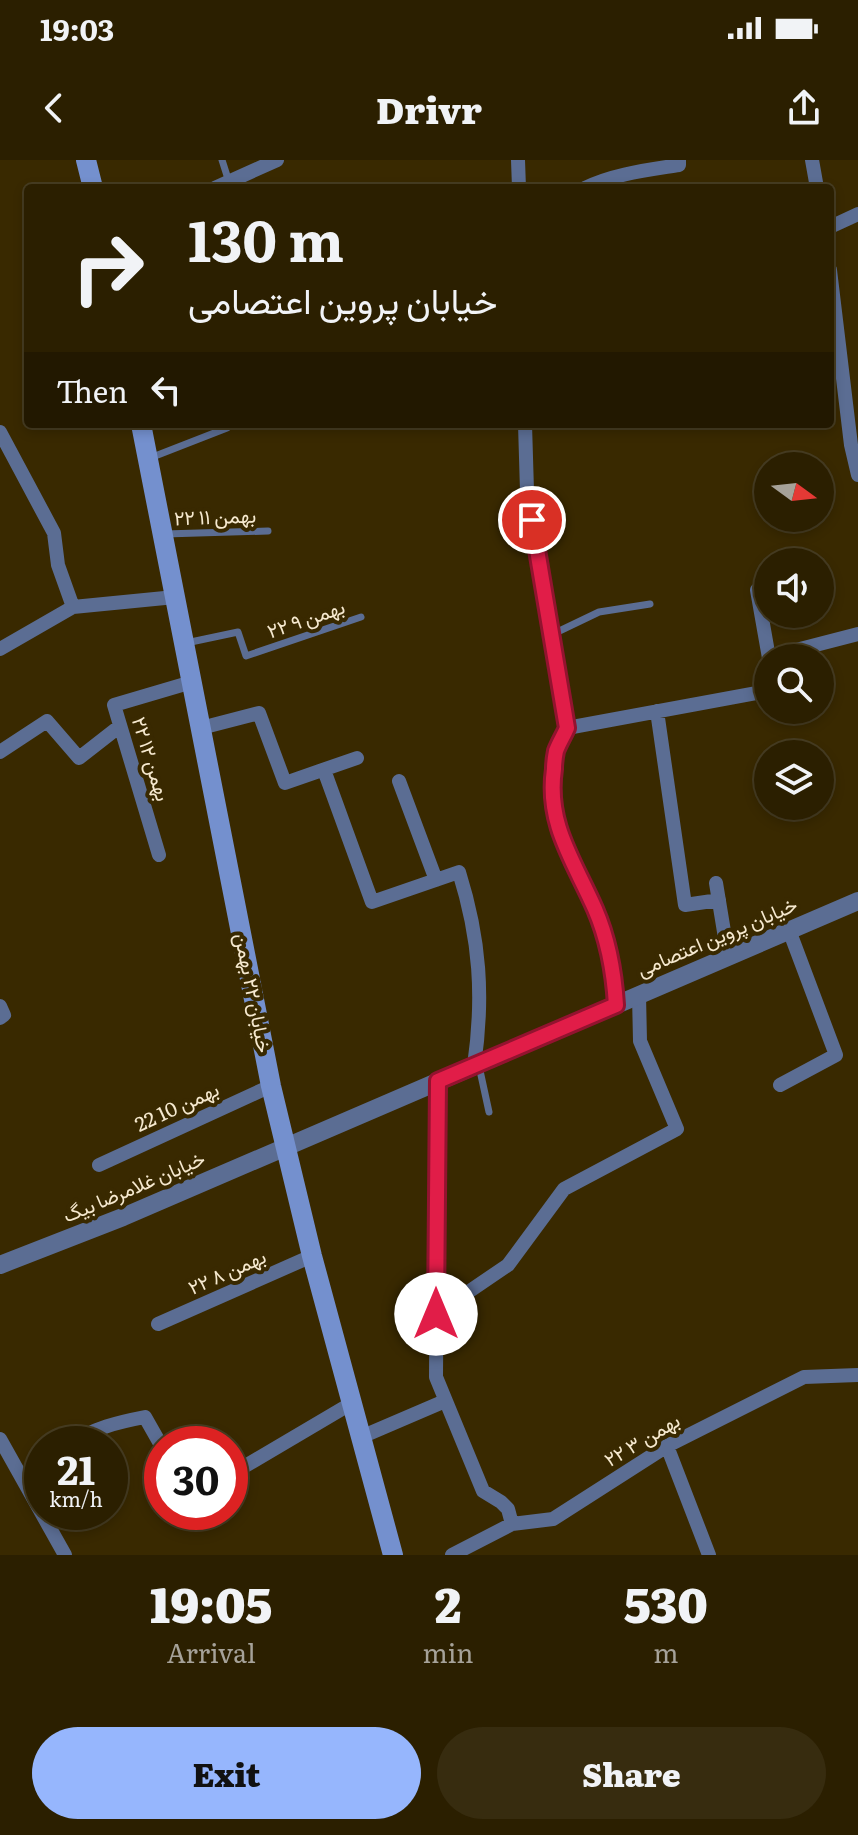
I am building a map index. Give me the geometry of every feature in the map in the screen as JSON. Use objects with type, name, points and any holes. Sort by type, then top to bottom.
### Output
[{"type":"main road","points":[[86,160],[92,184]]},
{"type":"main road","name":"خیابان ۲۲ بهمن","points":[[142,428],[271,1086],[312,1256],[393,1555]]},
{"type":"street","points":[[224,184],[277,160]]},
{"type":"street","points":[[518,160],[519,184]]},
{"type":"street","points":[[594,184],[632,173],[679,165],[679,160]]},
{"type":"street","points":[[812,160],[816,184]]},
{"type":"street","points":[[834,225],[858,214]]},
{"type":"street","points":[[834,299],[858,475]]},
{"type":"street","points":[[525,428],[527,491],[567,728],[556,751],[552,780],[553,809],[560,837],[595,909],[608,944],[616,1005]]},
{"type":"street","points":[[0,432],[54,533],[58,565],[73,607]]},
{"type":"street","points":[[0,649],[73,607],[175,597]]},
{"type":"street","points":[[821,644],[858,634]]},
{"type":"street","name":"۲۲ بهمن ۱۲","points":[[159,855],[114,705],[192,682]]},
{"type":"street","points":[[567,728],[754,694]]},
{"type":"street","points":[[657,711],[685,905],[719,900]]},
{"type":"street","points":[[201,728],[259,713],[285,783],[357,758]]},
{"type":"street","points":[[0,752],[47,721],[79,758],[120,726]]},
{"type":"street","points":[[324,770],[372,902],[459,872],[475,931],[479,965],[481,998],[476,1065]]},
{"type":"street","points":[[399,781],[436,880]]},
{"type":"street","points":[[716,883],[728,956]]},
{"type":"street","name":"خیابان پروین اعتصامی","points":[[285,1147],[858,901]]},
{"type":"street","points":[[780,1085],[836,1055],[789,930]]},
{"type":"street","points":[[436,1314],[508,1265],[564,1189],[677,1129],[640,1041],[639,995]]},
{"type":"street","points":[[0,1006],[4,1015],[0,1018]]},
{"type":"street","points":[[438,1081],[436,1377],[483,1491],[508,1509],[512,1524]]},
{"type":"street","name":"22 بهمن 10","points":[[99,1165],[271,1086]]},
{"type":"street","name":"خیابان غلامرضا بیگ","points":[[0,1265],[123,1217],[285,1147]]},
{"type":"street","name":"۲۲ بهمن ۸","points":[[158,1324],[312,1256]]},
{"type":"street","name":"۲۲ بهمن ۳","points":[[452,1555],[512,1524],[553,1519],[667,1446],[804,1377],[858,1375]]},
{"type":"street","points":[[361,1437],[445,1401]]},
{"type":"street","points":[[248,1464],[352,1403]]},
{"type":"street","points":[[106,1426],[145,1417],[150,1426]]},
{"type":"street","points":[[0,1439],[24,1481]]},
{"type":"street","points":[[667,1446],[709,1555]]},
{"type":"street","points":[[51,1530],[65,1555]]},
{"type":"lane","points":[[222,160],[229,182]]},
{"type":"lane","points":[[148,459],[227,428]]},
{"type":"lane","name":"۲۲ بهمن ۱۱","points":[[162,534],[268,531]]},
{"type":"lane","points":[[551,635],[599,612],[650,604]]},
{"type":"lane","name":"۲۲ بهمن ۹","points":[[184,644],[238,632],[246,656],[361,617]]},
{"type":"lane","points":[[476,1065],[489,1112]]},
{"type":"route","points":[[436,1314],[438,1081],[616,1005],[608,944],[595,909],[560,837],[553,809],[552,780],[556,751],[567,728],[532,520]]}]
